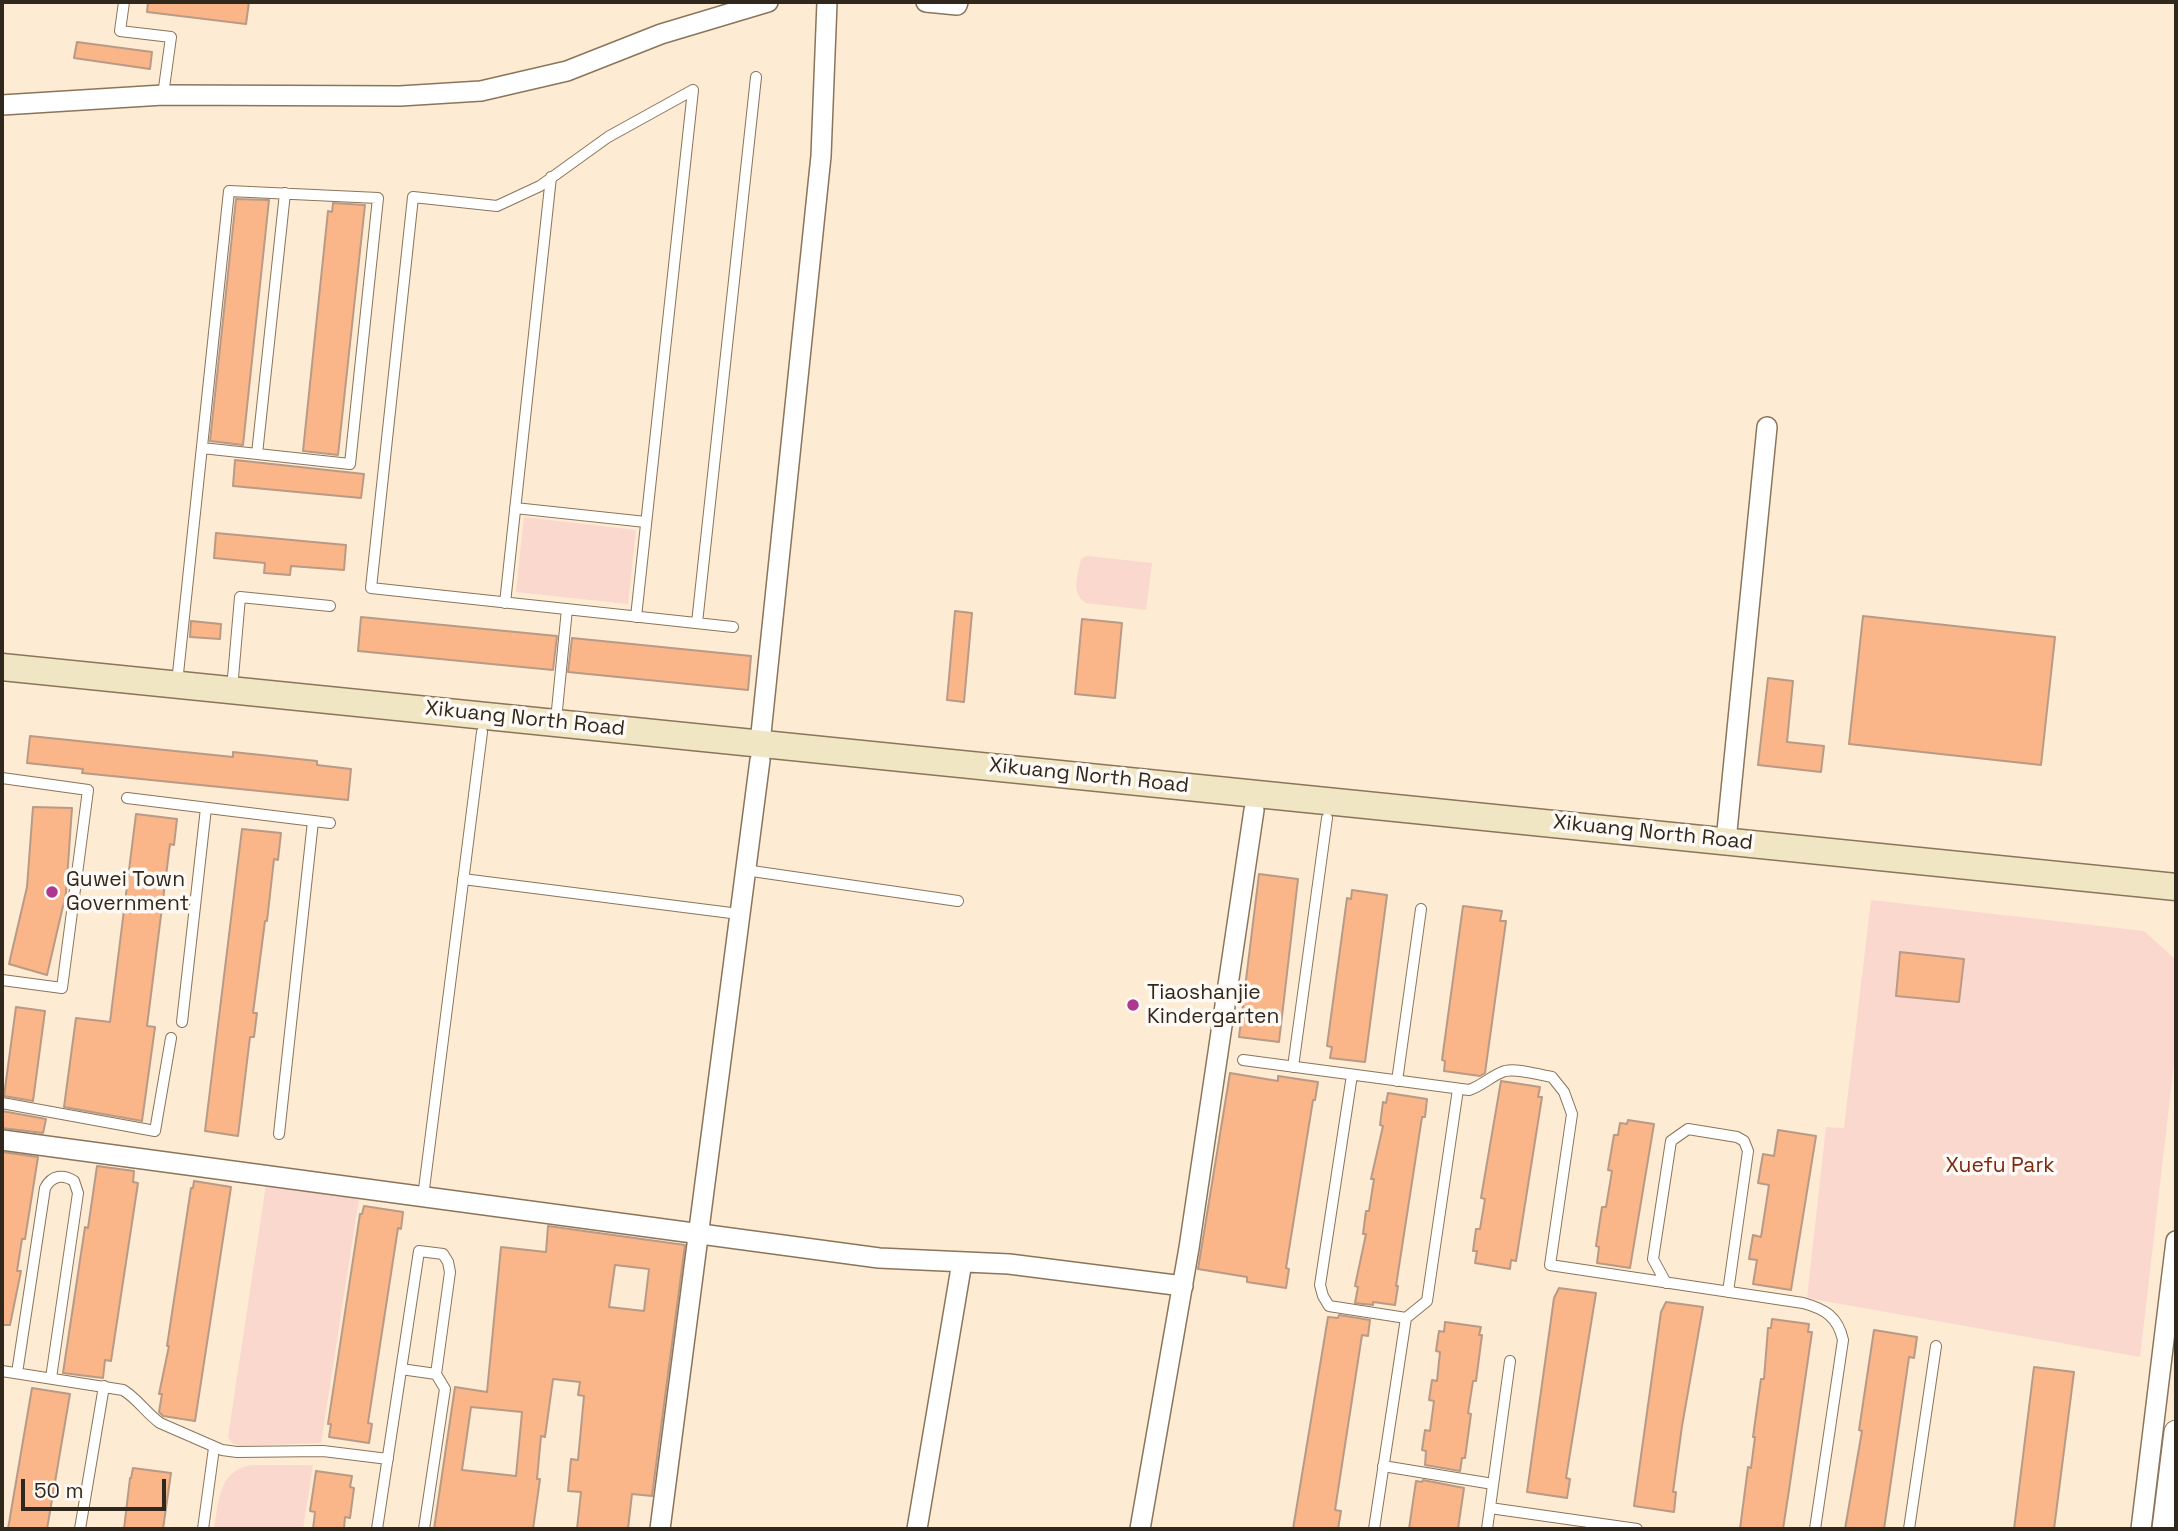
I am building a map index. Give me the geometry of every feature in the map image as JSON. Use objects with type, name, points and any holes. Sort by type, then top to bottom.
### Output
[{"type":"main road","name":"Xikuang North Road","points":[[2,667],[555,722],[760,751],[1327,818],[2176,904]]},
{"type":"main road","name":"Xikuang North Road","points":[[2,684],[482,732],[760,751],[1726,841],[2176,887]]},
{"type":"street","points":[[2,105],[163,95],[400,96],[481,91],[567,71],[661,34],[768,2]]},
{"type":"street","points":[[660,1529],[760,751],[821,156],[827,2]]},
{"type":"street","points":[[926,2],[957,5],[958,2]]},
{"type":"street","points":[[1726,841],[1767,427]]},
{"type":"street","points":[[1140,1529],[1182,1286],[1254,810]]},
{"type":"street","points":[[2,1140],[879,1258],[1010,1264],[1182,1286]]},
{"type":"street","points":[[2141,1529],[2176,1241]]},
{"type":"street","points":[[917,1529],[962,1262]]},
{"type":"street","points":[[2164,1529],[2176,1432]]},
{"type":"lane","points":[[124,2],[120,31],[170,37],[163,95]]},
{"type":"lane","points":[[697,623],[756,77]]},
{"type":"lane","points":[[636,617],[693,90],[608,137],[541,186],[497,206],[413,197],[371,588],[505,603],[567,609],[636,617],[733,627]]},
{"type":"lane","points":[[505,603],[551,177]]},
{"type":"lane","points":[[177,684],[229,191],[378,198],[350,464],[202,448]]},
{"type":"lane","points":[[257,454],[285,193]]},
{"type":"lane","points":[[515,508],[646,522]]},
{"type":"lane","points":[[232,689],[240,597],[330,606]]},
{"type":"lane","points":[[555,722],[567,609]]},
{"type":"lane","points":[[423,1197],[482,732]]},
{"type":"lane","points":[[2,778],[88,790],[62,988],[2,980]]},
{"type":"lane","points":[[127,798],[330,823]]},
{"type":"lane","points":[[182,1022],[206,808]]},
{"type":"lane","points":[[1293,1067],[1327,818]]},
{"type":"lane","points":[[279,1134],[313,821]]},
{"type":"lane","points":[[745,870],[958,901]]},
{"type":"lane","points":[[463,879],[739,914]]},
{"type":"lane","points":[[1397,1082],[1421,909]]},
{"type":"lane","points":[[2,1103],[155,1131],[171,1038]]},
{"type":"lane","points":[[1243,1060],[1469,1090],[1480,1087],[1506,1071],[1552,1077],[1564,1092],[1572,1114],[1550,1265],[1819,1307],[1833,1317],[1843,1340],[1815,1529]]},
{"type":"lane","points":[[1352,1075],[1320,1285],[1329,1306],[1406,1318]]},
{"type":"lane","points":[[1374,1529],[1406,1318],[1427,1301],[1458,1089]]},
{"type":"lane","points":[[1666,1283],[1656,1269],[1653,1259],[1671,1141],[1688,1129],[1737,1137],[1744,1141],[1748,1151],[1728,1292]]},
{"type":"lane","points":[[17,1373],[45,1188],[52,1179],[63,1176],[74,1181],[78,1193],[51,1378]]},
{"type":"lane","points":[[377,1529],[419,1251],[443,1254],[450,1272],[436,1374],[445,1389],[424,1529]]},
{"type":"lane","points":[[1909,1529],[1936,1346]]},
{"type":"lane","points":[[1487,1529],[1510,1360]]},
{"type":"lane","points":[[401,1369],[436,1374]]},
{"type":"lane","points":[[2,1371],[123,1390],[136,1398],[152,1418],[214,1448],[237,1452],[323,1451],[388,1459]]},
{"type":"lane","points":[[80,1529],[104,1387]]},
{"type":"lane","points":[[203,1529],[214,1448]]},
{"type":"lane","points":[[1384,1466],[1493,1484]]},
{"type":"lane","points":[[1490,1508],[1637,1529]]},
{"type":"green space","points":[[524,517],[636,530],[628,604],[516,592]]},
{"type":"green space","points":[[1087,556],[1152,563],[1146,610],[1086,603],[1081,599],[1077,589],[1077,577],[1081,559]]},
{"type":"green space","name":"Xuefu Park","points":[[1871,900],[2144,931],[2176,960],[2176,1046],[2140,1357],[1807,1298],[1826,1127],[1844,1128]]},
{"type":"green space","points":[[266,1185],[359,1198],[321,1443],[239,1446],[232,1443],[228,1437]]},
{"type":"green space","points":[[251,1465],[313,1465],[303,1529],[214,1529],[219,1498],[226,1481],[240,1468]]},
{"type":"building","points":[[148,2],[249,2],[246,24],[147,12]]},
{"type":"building","points":[[77,42],[152,52],[150,69],[74,58]]},
{"type":"building","points":[[236,199],[269,200],[243,445],[210,441]]},
{"type":"building","points":[[333,203],[365,205],[338,455],[303,451],[328,211],[332,212]]},
{"type":"building","points":[[235,460],[364,474],[361,498],[233,486]]},
{"type":"building","points":[[216,533],[346,545],[344,570],[291,566],[290,575],[264,573],[265,563],[214,558]]},
{"type":"building","points":[[955,611],[972,613],[964,702],[947,700]]},
{"type":"building","points":[[1863,616],[2055,637],[2041,765],[1849,744]]},
{"type":"building","points":[[361,617],[557,636],[553,670],[358,651]]},
{"type":"building","points":[[1082,619],[1122,623],[1115,698],[1075,694]]},
{"type":"building","points":[[191,621],[221,624],[220,639],[190,637]]},
{"type":"building","points":[[572,638],[751,656],[748,690],[568,672]]},
{"type":"building","points":[[1768,678],[1793,681],[1787,742],[1824,746],[1821,772],[1758,765]]},
{"type":"building","points":[[30,736],[233,757],[233,752],[317,761],[317,765],[351,769],[348,800],[82,773],[83,769],[27,763]]},
{"type":"building","points":[[33,807],[72,808],[66,893],[47,975],[9,964],[27,887]]},
{"type":"building","points":[[136,814],[177,819],[174,845],[170,844],[147,1026],[155,1027],[142,1121],[64,1107],[76,1018],[110,1022]]},
{"type":"building","points":[[242,829],[281,833],[278,860],[274,859],[265,921],[253,1013],[257,1013],[254,1037],[250,1037],[238,1136],[205,1131]]},
{"type":"building","points":[[1259,874],[1298,879],[1279,1042],[1239,1037]]},
{"type":"building","points":[[1352,890],[1387,895],[1365,1062],[1330,1058],[1332,1047],[1327,1046],[1347,898],[1351,899]]},
{"type":"building","points":[[1463,906],[1502,911],[1500,921],[1506,921],[1485,1073],[1480,1076],[1444,1071],[1445,1061],[1442,1060]]},
{"type":"building","points":[[1900,952],[1964,959],[1959,1002],[1896,996]]},
{"type":"building","points":[[16,1007],[45,1011],[33,1101],[4,1096]]},
{"type":"building","points":[[1230,1073],[1278,1081],[1278,1076],[1318,1082],[1286,1268],[1289,1269],[1286,1288],[1247,1282],[1247,1277],[1198,1269]]},
{"type":"building","points":[[1501,1081],[1540,1087],[1538,1097],[1542,1097],[1516,1261],[1511,1260],[1510,1269],[1475,1263],[1477,1251],[1473,1251],[1485,1199],[1481,1198]]},
{"type":"building","points":[[1388,1093],[1427,1099],[1425,1117],[1422,1117],[1395,1305],[1355,1303],[1358,1287],[1355,1286],[1366,1234],[1363,1234],[1366,1211],[1369,1211],[1374,1179],[1371,1179],[1383,1126],[1380,1125],[1383,1102],[1386,1103]]},
{"type":"building","points":[[2,1111],[46,1119],[43,1133],[2,1128]]},
{"type":"building","points":[[1628,1120],[1654,1124],[1630,1268],[1597,1263],[1599,1247],[1596,1246],[1602,1207],[1606,1207],[1612,1171],[1608,1170],[1614,1135],[1618,1135],[1620,1123],[1627,1124]]},
{"type":"building","points":[[1778,1130],[1816,1136],[1791,1290],[1753,1284],[1757,1260],[1749,1259],[1753,1235],[1761,1237],[1769,1185],[1758,1183],[1763,1154],[1774,1156]]},
{"type":"building","points":[[2,1152],[38,1157],[25,1239],[22,1239],[17,1271],[21,1271],[10,1325],[2,1325]]},
{"type":"building","points":[[97,1166],[134,1171],[133,1182],[138,1183],[111,1361],[105,1360],[103,1378],[63,1373]]},
{"type":"building","points":[[194,1181],[231,1187],[195,1421],[163,1416],[159,1412],[162,1394],[159,1394]]},
{"type":"building","points":[[364,1206],[403,1212],[401,1229],[398,1228],[368,1423],[372,1424],[369,1443],[329,1437],[331,1424],[328,1424],[360,1214]]},
{"type":"building","points":[[548,1226],[685,1245],[652,1496],[632,1494],[628,1529],[577,1529],[581,1492],[568,1491],[571,1459],[578,1460],[584,1396],[578,1395],[580,1382],[553,1379],[545,1437],[541,1436],[537,1479],[540,1479],[533,1529],[434,1529],[455,1387],[487,1392],[501,1247],[546,1252]],"holes":[[[615,1265],[649,1269],[644,1311],[609,1307]],[[471,1407],[522,1412],[516,1476],[462,1470]]]},
{"type":"building","points":[[1559,1288],[1596,1293],[1566,1478],[1570,1479],[1567,1498],[1527,1492],[1554,1298]]},
{"type":"building","points":[[1666,1302],[1703,1307],[1682,1426],[1673,1492],[1676,1492],[1674,1512],[1634,1506],[1661,1312]]},
{"type":"building","points":[[1339,1315],[1370,1320],[1368,1336],[1362,1335],[1335,1510],[1341,1511],[1338,1529],[1293,1529],[1328,1317],[1338,1318]]},
{"type":"building","points":[[1772,1319],[1809,1324],[1808,1332],[1812,1332],[1789,1490],[1783,1529],[1740,1529],[1748,1467],[1751,1468],[1761,1379],[1764,1379],[1768,1328],[1771,1328]]},
{"type":"building","points":[[1445,1322],[1481,1327],[1479,1335],[1482,1335],[1476,1381],[1473,1381],[1468,1413],[1471,1414],[1465,1458],[1462,1458],[1460,1471],[1425,1465],[1426,1451],[1422,1450],[1425,1430],[1430,1431],[1434,1401],[1429,1400],[1432,1380],[1437,1381],[1440,1352],[1436,1351],[1439,1331],[1444,1332]]},
{"type":"building","points":[[1874,1330],[1917,1337],[1914,1358],[1909,1357],[1884,1529],[1845,1529],[1862,1431],[1859,1430]]},
{"type":"building","points":[[2034,1367],[2074,1372],[2054,1529],[2014,1529]]},
{"type":"building","points":[[32,1388],[70,1394],[47,1529],[8,1529]]},
{"type":"building","points":[[133,1468],[171,1473],[163,1529],[124,1529]]},
{"type":"building","points":[[316,1471],[352,1476],[350,1487],[354,1488],[350,1518],[345,1517],[344,1529],[313,1529],[315,1512],[310,1511]]},
{"type":"building","points":[[1416,1481],[1464,1488],[1458,1529],[1409,1529]]},
{"type":"place","name":"Guwei Town Government","points":[[52,892]]},
{"type":"place","name":"Tiaoshanjie Kindergarten","points":[[1133,1005]]}]
